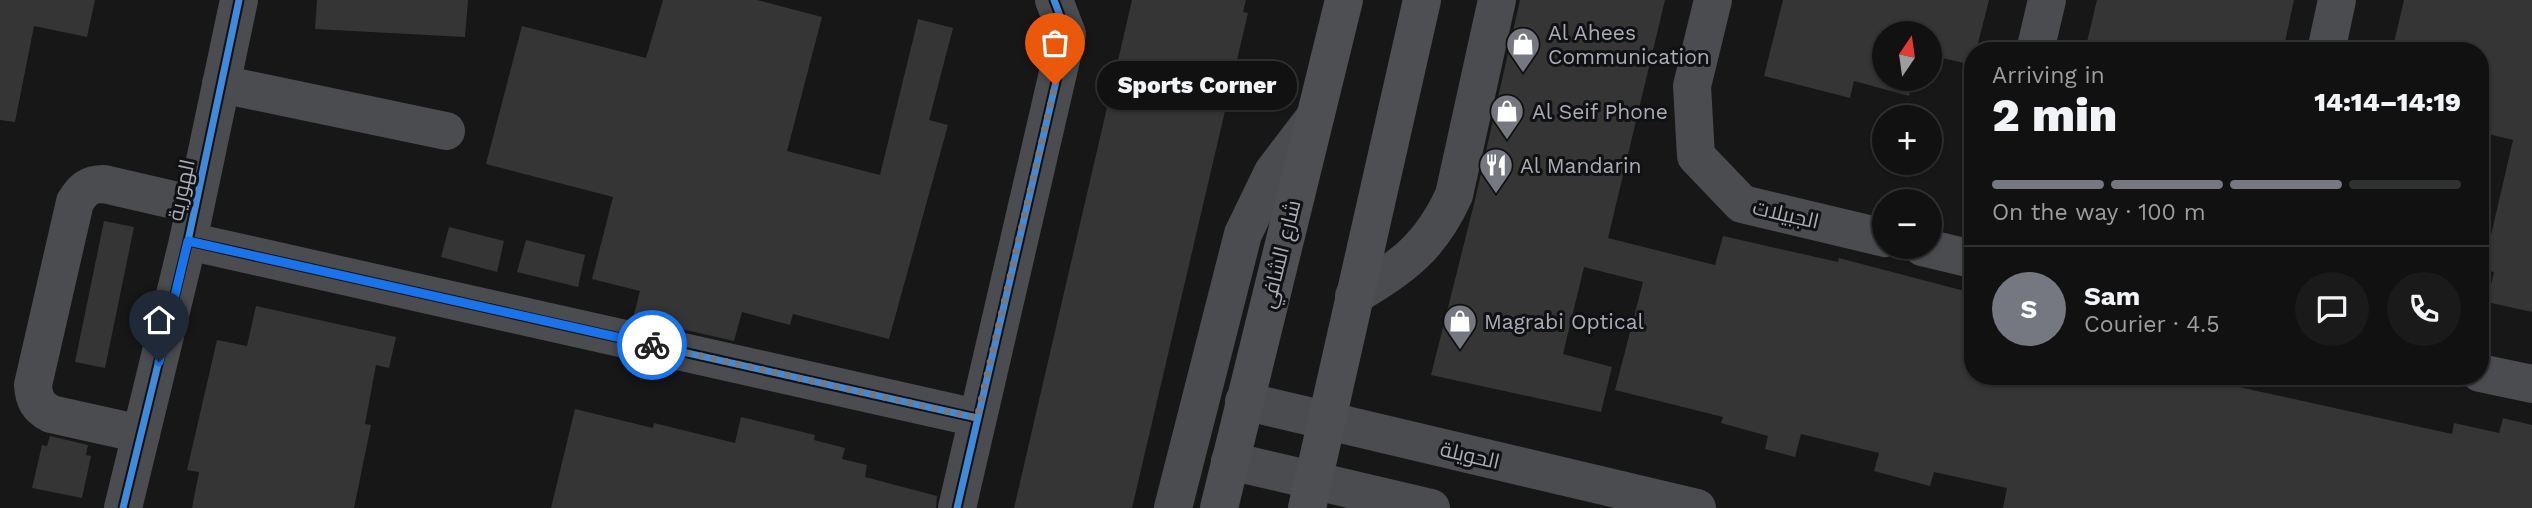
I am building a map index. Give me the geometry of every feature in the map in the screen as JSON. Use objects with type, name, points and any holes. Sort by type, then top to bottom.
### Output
[{"type":"main road","name":"شارع الشافي","points":[[1219,508],[1343,0]]},
{"type":"main road","points":[[1310,494],[1422,0]]},
{"type":"street","name":"الهورية","points":[[123,508],[192,223],[239,0]]},
{"type":"street","points":[[957,508],[1067,34],[1054,0]]},
{"type":"street","points":[[1354,296],[1413,257],[1443,218],[1454,195],[1497,0]]},
{"type":"street","name":"الجبيلات","points":[[1713,0],[1692,86],[1696,156],[1742,204],[1872,235]]},
{"type":"street","points":[[2037,42],[2047,0]]},
{"type":"street","points":[[2328,42],[2337,0]]},
{"type":"street","points":[[221,84],[446,131]]},
{"type":"street","points":[[1173,508],[1243,234],[1273,172],[1315,117]]},
{"type":"street","points":[[141,434],[51,414],[40,408],[34,398],[33,386],[75,202],[81,191],[91,184],[104,184],[192,223],[977,418]]},
{"type":"street","points":[[1942,252],[1964,257]]},
{"type":"street","points":[[2489,375],[2532,384]]},
{"type":"street","name":"الحويلة","points":[[1244,401],[1696,508]]},
{"type":"street","points":[[1230,461],[1310,494],[1432,508]]},
{"type":"building","points":[[0,0],[95,0],[87,37],[34,26],[15,122],[0,120]]},
{"type":"building","points":[[317,0],[468,0],[465,37],[315,29]]},
{"type":"building","points":[[663,0],[757,0],[822,17],[787,151],[880,175],[918,19],[953,28],[929,120],[948,125],[889,339],[793,314],[790,325],[742,312],[734,341],[633,318],[640,291],[592,279],[613,197],[486,164],[522,26],[646,58]]},
{"type":"building","points":[[1132,0],[1246,0],[1243,12],[1248,13],[1132,508],[1014,508]]},
{"type":"building","points":[[1520,0],[1665,0],[1608,238],[1715,265],[1723,236],[1838,262],[1839,258],[1964,291],[1964,385],[2240,385],[2452,434],[2454,423],[2499,433],[2503,418],[2532,425],[2532,508],[2003,508],[2007,488],[1934,472],[1930,486],[1874,471],[1879,453],[1801,434],[1795,457],[1765,449],[1768,436],[1721,423],[1723,417],[1615,390],[1643,282],[1584,267],[1563,354],[1612,367],[1601,412],[1431,375],[1475,200]]},
{"type":"building","points":[[1783,0],[1989,0],[1978,42],[1964,42],[1964,63],[1942,58],[1942,21],[1872,21],[1872,86],[1854,81],[1850,98],[1764,76]]},
{"type":"building","points":[[2097,0],[2294,0],[2285,42],[2087,42]]},
{"type":"building","points":[[2404,0],[2532,0],[2532,312],[2489,302],[2494,272],[2489,271],[2489,244],[2513,140],[2489,134],[2489,42],[2394,42]]},
{"type":"building","points":[[1891,91],[1910,91],[1909,96]]},
{"type":"building","points":[[104,221],[134,227],[105,368],[75,362]]},
{"type":"building","points":[[449,227],[504,241],[497,272],[441,257]]},
{"type":"building","points":[[526,240],[585,255],[578,287],[517,272]]},
{"type":"building","points":[[256,306],[396,337],[389,368],[376,365],[365,424],[371,425],[354,508],[192,508],[199,472],[187,470],[217,340],[247,346]]},
{"type":"building","points":[[575,409],[653,428],[654,423],[735,443],[741,417],[815,435],[814,440],[845,448],[842,459],[867,465],[865,477],[937,496],[936,508],[551,508]]},
{"type":"building","points":[[50,436],[88,445],[86,455],[91,456],[82,498],[32,488],[42,445],[47,446]]},
{"type":"cycle path","points":[[123,508],[188,241],[239,0]]},
{"type":"cycle path","points":[[957,508],[1067,34],[1054,0]]},
{"type":"cycle path","points":[[188,241],[977,418]]},
{"type":"way so far","points":[[652,345],[977,418],[1055,85]]},
{"type":"place","name":"Al Ahees Communication","points":[[1523,74]]},
{"type":"place","name":"Sports Corner","points":[[1055,85]]},
{"type":"place","name":"Al Seif Phone","points":[[1507,141]]},
{"type":"place","name":"Al Mandarin","points":[[1496,195]]},
{"type":"place","name":"Magrabi Optical","points":[[1460,351]]},
{"type":"route","points":[[159,362],[188,241],[652,345]]}]
